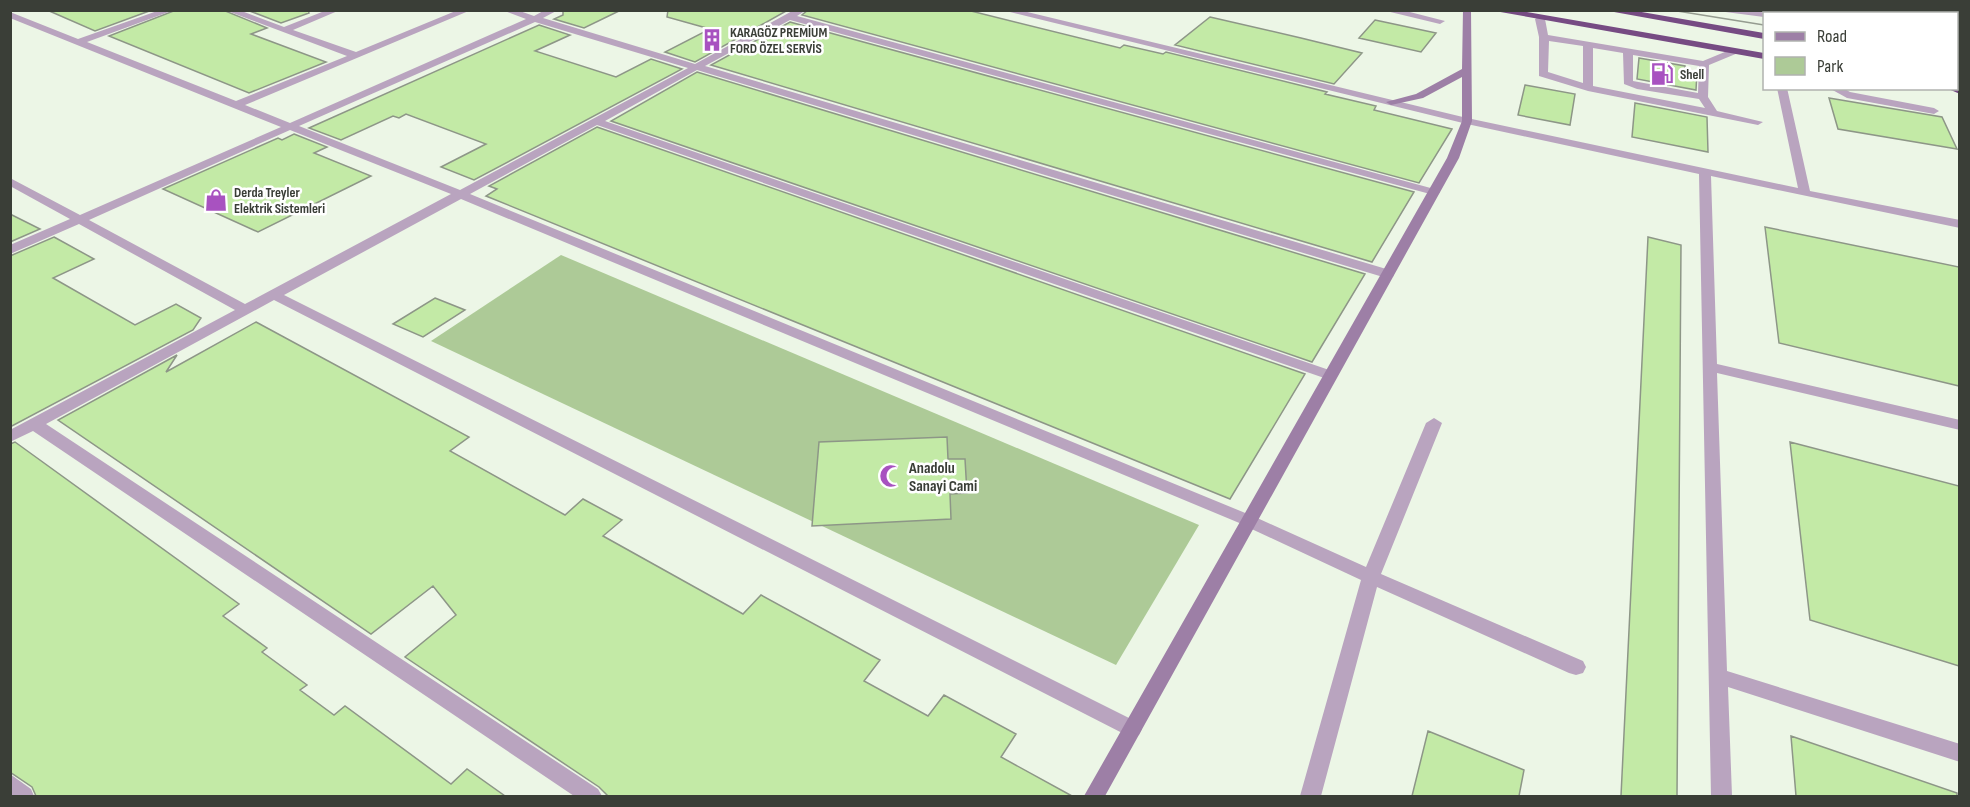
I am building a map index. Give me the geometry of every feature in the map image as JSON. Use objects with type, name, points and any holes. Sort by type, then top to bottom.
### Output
[{"type":"highway","points":[[1494,10],[1763,57]]},
{"type":"highway","points":[[1608,10],[1763,36]]},
{"type":"street","points":[[10,15],[22,10]]},
{"type":"street","points":[[78,42],[170,10]]},
{"type":"street","points":[[229,10],[357,56]]},
{"type":"street","points":[[284,30],[336,10]]},
{"type":"street","points":[[236,105],[467,10]]},
{"type":"street","points":[[506,10],[1388,274]]},
{"type":"street","points":[[10,249],[554,10]]},
{"type":"street","points":[[10,436],[802,10]]},
{"type":"street","points":[[1006,10],[1031,13],[1467,121],[1705,173],[1959,224]]},
{"type":"street","points":[[1386,10],[1440,21]]},
{"type":"street","points":[[1094,796],[1453,158],[1467,121],[1467,10]]},
{"type":"street","points":[[1714,10],[1763,14]]},
{"type":"street","points":[[10,15],[460,194],[1249,520],[1371,577],[1576,667]]},
{"type":"street","points":[[789,17],[1434,192]]},
{"type":"street","points":[[1540,19],[1544,37],[1541,73],[1588,88],[1758,122]]},
{"type":"street","points":[[1544,37],[1704,64],[1735,51]]},
{"type":"street","points":[[1588,44],[1588,88]]},
{"type":"street","points":[[1628,51],[1626,79],[1631,84],[1703,97]]},
{"type":"street","points":[[1704,64],[1703,97],[1713,113]]},
{"type":"street","points":[[1391,102],[1419,96],[1468,70]]},
{"type":"street","points":[[1782,90],[1805,193]]},
{"type":"street","points":[[1838,90],[1848,95],[1934,111]]},
{"type":"street","points":[[595,122],[1330,375]]},
{"type":"street","points":[[1705,173],[1721,796]]},
{"type":"street","points":[[10,181],[245,310]]},
{"type":"street","points":[[274,295],[1132,729]]},
{"type":"street","points":[[1710,367],[1959,425]]},
{"type":"street","points":[[1310,796],[1371,577],[1434,423]]},
{"type":"street","points":[[34,424],[591,796]]},
{"type":"street","points":[[1718,676],[1959,753]]},
{"type":"street","points":[[10,784],[24,796]]},
{"type":"green space","points":[[561,255],[1199,525],[1116,665],[431,341]]},
{"type":"building","points":[[47,10],[152,10],[95,31]]},
{"type":"building","points":[[176,10],[223,10],[267,28],[251,34],[326,62],[249,93],[109,36]]},
{"type":"building","points":[[247,10],[308,10],[309,13],[281,23]]},
{"type":"building","points":[[563,10],[621,10],[584,28],[554,19],[563,15]]},
{"type":"building","name":"KARAGÖZ PREMİUM FORD ÖZEL SERVİS","points":[[668,10],[788,10],[695,62],[665,52],[710,29],[667,17]]},
{"type":"building","points":[[808,10],[967,10],[1120,48],[1124,45],[1163,54],[1166,52],[1327,92],[1325,94],[1376,106],[1374,110],[1452,129],[1419,183],[802,15]]},
{"type":"building","points":[[1210,17],[1362,53],[1334,84],[1175,45]]},
{"type":"building","points":[[1375,20],[1436,33],[1421,52],[1359,38]]},
{"type":"building","points":[[790,22],[1414,192],[1372,262],[711,65]]},
{"type":"building","points":[[539,25],[570,35],[535,51],[616,77],[651,59],[682,69],[474,180],[441,167],[486,144],[406,114],[399,118],[393,116],[341,140],[309,128]]},
{"type":"building","points":[[1639,58],[1685,66],[1685,70],[1697,72],[1696,90],[1637,79]]},
{"type":"building","points":[[697,72],[1365,274],[1312,362],[611,121]]},
{"type":"building","points":[[1525,85],[1575,94],[1570,125],[1518,115]]},
{"type":"building","points":[[1829,98],[1942,117],[1957,149],[1838,129]]},
{"type":"building","points":[[1635,103],[1707,117],[1708,152],[1632,137]]},
{"type":"building","points":[[597,127],[1305,374],[1230,499],[486,196],[497,189],[489,186]]},
{"type":"building","points":[[294,134],[327,147],[314,153],[371,176],[258,232],[163,189],[278,138],[282,140]]},
{"type":"building","points":[[10,214],[40,229],[10,242]]},
{"type":"building","points":[[1765,227],[1959,267],[1959,386],[1779,343]]},
{"type":"building","points":[[54,237],[94,259],[53,278],[135,325],[176,304],[201,318],[193,330],[10,427],[10,256]]},
{"type":"building","points":[[1648,237],[1681,245],[1677,796],[1621,796]]},
{"type":"building","points":[[435,298],[465,310],[423,337],[393,324]]},
{"type":"building","points":[[256,322],[469,437],[450,451],[565,515],[583,499],[622,520],[603,536],[743,614],[761,595],[880,660],[864,681],[928,716],[944,695],[1016,734],[1001,757],[1072,796],[608,796],[599,787],[405,657],[456,615],[433,586],[371,634],[58,420],[177,355],[166,372]]},
{"type":"building","name":"Anadolu Sanayi Cami","points":[[947,437],[948,459],[965,459],[967,493],[950,494],[951,519],[812,526],[819,442]]},
{"type":"building","points":[[15,442],[239,604],[223,616],[267,648],[262,652],[307,685],[300,690],[334,715],[345,706],[451,784],[467,769],[505,796],[36,796],[32,787],[10,772],[10,444]]},
{"type":"building","points":[[1790,442],[1959,486],[1959,666],[1810,620]]},
{"type":"building","points":[[1428,731],[1524,770],[1519,796],[1412,796]]},
{"type":"building","points":[[1791,736],[1957,793],[1957,796],[1796,796]]},
{"type":"tram line","points":[[1671,10],[1763,25]]},
{"type":"place","name":"KARAGÖZ PREMİUM FORD ÖZEL SERVİS","points":[[712,40]]},
{"type":"place","name":"Shell","points":[[1662,74]]},
{"type":"place","name":"Derda Treyler Elektrik Sistemleri","points":[[216,200]]},
{"type":"place","name":"Anadolu Sanayi Cami","points":[[891,476]]}]
